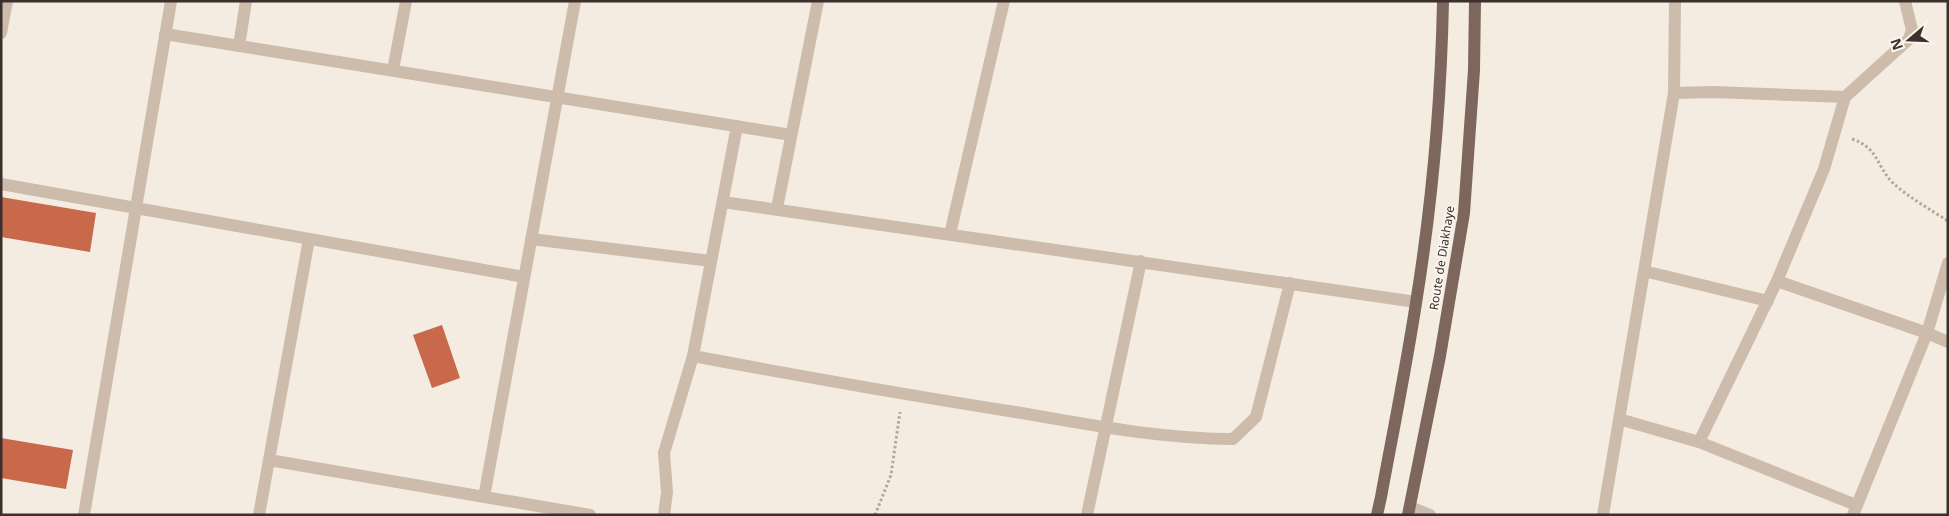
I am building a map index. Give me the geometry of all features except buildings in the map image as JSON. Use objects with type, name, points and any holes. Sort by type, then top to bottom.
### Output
[{"type":"main road","name":"Route de Diakhaye","points":[[1377,515],[1416,302],[1432,175],[1443,40],[1443,1]]},
{"type":"main road","name":"Route de Diakhaye","points":[[1409,511],[1440,356],[1464,213],[1474,70],[1475,1]]},
{"type":"street","points":[[1,33],[7,1]]},
{"type":"street","points":[[84,515],[171,1]]},
{"type":"street","points":[[238,46],[246,1]]},
{"type":"street","points":[[393,70],[406,1]]},
{"type":"street","points":[[484,497],[575,1]]},
{"type":"street","points":[[776,208],[818,1]]},
{"type":"street","points":[[950,234],[1004,1]]},
{"type":"street","points":[[1603,515],[1674,93],[1675,1]]},
{"type":"street","points":[[1699,442],[1777,281],[1824,169],[1845,97],[1909,39],[1912,30],[1905,1]]},
{"type":"street","points":[[165,34],[791,134]]},
{"type":"street","points":[[1674,93],[1713,92],[1845,97]]},
{"type":"street","points":[[664,515],[667,492],[664,453],[693,356],[737,126]]},
{"type":"street","points":[[1,184],[524,277]]},
{"type":"street","points":[[723,202],[776,208],[1416,302]]},
{"type":"street","points":[[259,515],[309,238]]},
{"type":"street","points":[[531,240],[711,261]]},
{"type":"street","points":[[1087,515],[1141,261]]},
{"type":"street","points":[[1619,419],[1699,442],[1855,510],[1927,333],[1948,264]]},
{"type":"street","points":[[1644,271],[1768,301]]},
{"type":"street","points":[[1777,281],[1948,342]]},
{"type":"street","points":[[693,356],[903,394],[1106,427],[1204,439],[1234,439],[1256,417],[1290,283]]},
{"type":"street","points":[[269,460],[590,515]]},
{"type":"street","points":[[1409,511],[1430,515]]},
{"type":"path","points":[[1835,134],[1861,142],[1872,150],[1894,184],[1948,222]]},
{"type":"path","points":[[875,515],[891,475],[903,394]]}]
